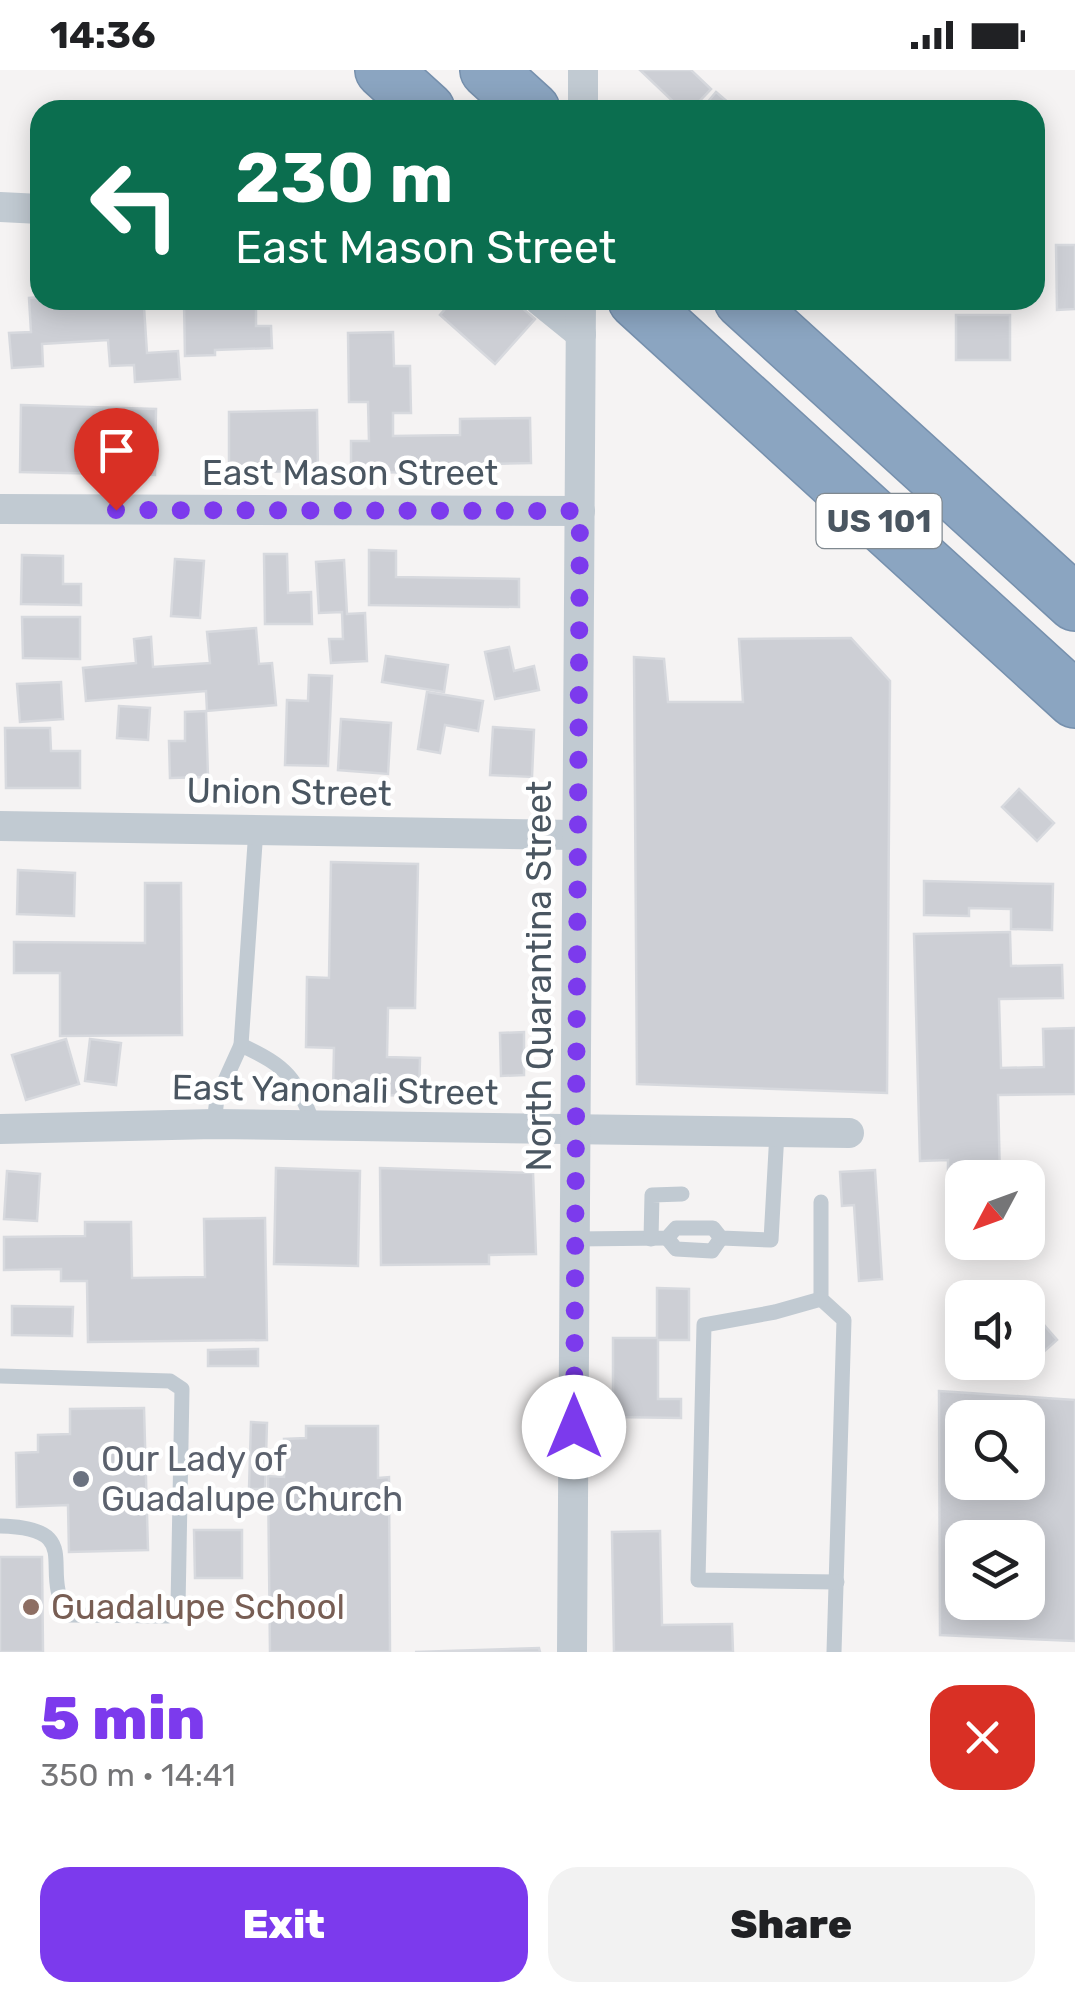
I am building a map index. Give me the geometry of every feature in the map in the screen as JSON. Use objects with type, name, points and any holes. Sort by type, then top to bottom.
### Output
[{"type":"highway","points":[[383,70],[416,100]]},
{"type":"highway","points":[[488,70],[521,100]]},
{"type":"highway","name":"US 101","points":[[647,310],[1075,700]]},
{"type":"highway","name":"US 101","points":[[753,310],[1075,603]]},
{"type":"street","points":[[582,100],[583,70]]},
{"type":"street","points":[[0,207],[30,208]]},
{"type":"street","points":[[551,310],[581,334]]},
{"type":"street","name":"North Quarantina Street","points":[[572,1652],[581,310]]},
{"type":"street","name":"East Mason Street","points":[[0,510],[580,511]]},
{"type":"street","name":"Union Street","points":[[0,826],[576,836]]},
{"type":"street","name":"East Yanonali Street","points":[[0,1129],[314,1124],[849,1133]]},
{"type":"lane","points":[[214,1124],[217,1098],[242,1045],[256,828]]},
{"type":"lane","points":[[242,1045],[277,1062],[299,1088],[314,1124]]},
{"type":"lane","points":[[575,1240],[659,1238],[676,1228],[713,1228],[721,1238],[771,1240],[777,1132]]},
{"type":"lane","points":[[659,1238],[652,1195],[682,1194]]},
{"type":"lane","points":[[820,1202],[821,1299],[844,1320],[834,1652]]},
{"type":"lane","points":[[821,1299],[704,1325],[698,1580],[836,1582]]},
{"type":"lane","points":[[0,1376],[170,1381],[182,1390],[178,1607],[168,1616],[70,1616],[58,1601],[56,1548],[44,1534],[23,1526],[0,1526]]},
{"type":"building","points":[[640,70],[691,70],[711,89],[701,100],[672,100]]},
{"type":"building","points":[[716,92],[725,100],[709,100]]},
{"type":"building","points":[[1056,245],[1075,245],[1075,309],[1057,310]]},
{"type":"building","points":[[29,298],[30,310],[144,310],[147,353],[178,351],[180,379],[135,382],[134,365],[110,366],[108,340],[42,344],[43,366],[12,368],[9,333],[31,332]]},
{"type":"building","points":[[184,310],[256,310],[256,326],[271,326],[272,348],[215,350],[215,355],[185,356]]},
{"type":"building","points":[[444,310],[525,310],[535,319],[495,364],[440,315]]},
{"type":"building","points":[[956,315],[1010,315],[1010,360],[956,360]]},
{"type":"building","points":[[393,332],[394,366],[410,366],[411,413],[393,413],[393,436],[460,435],[460,419],[530,418],[531,463],[492,464],[492,471],[351,473],[351,441],[369,441],[368,402],[349,402],[348,333]]},
{"type":"building","points":[[21,405],[156,409],[155,475],[20,472]]},
{"type":"building","points":[[317,410],[318,471],[229,472],[229,412]]},
{"type":"building","points":[[369,550],[396,551],[396,577],[519,579],[519,607],[369,605]]},
{"type":"building","points":[[264,554],[287,554],[288,593],[311,592],[312,624],[265,624]]},
{"type":"building","points":[[22,555],[63,556],[63,584],[81,584],[81,605],[21,604]]},
{"type":"building","points":[[175,559],[204,561],[200,618],[171,616]]},
{"type":"building","points":[[344,560],[347,614],[365,613],[367,661],[331,663],[329,639],[343,639],[342,612],[319,613],[316,562]]},
{"type":"building","points":[[22,617],[80,617],[80,659],[23,658]]},
{"type":"building","points":[[256,628],[259,664],[272,663],[276,705],[207,711],[206,691],[86,701],[83,668],[136,663],[134,639],[151,637],[153,667],[210,663],[207,632]]},
{"type":"building","points":[[851,638],[890,681],[887,1093],[637,1084],[634,657],[664,659],[668,702],[743,702],[739,639]]},
{"type":"building","points":[[509,647],[514,671],[534,666],[539,690],[495,699],[485,652]]},
{"type":"building","points":[[386,656],[448,665],[444,692],[382,682]]},
{"type":"building","points":[[309,675],[332,676],[328,766],[285,765],[287,700],[308,701]]},
{"type":"building","points":[[61,682],[63,719],[20,722],[17,684]]},
{"type":"building","points":[[427,692],[483,701],[478,731],[445,725],[440,753],[418,749]]},
{"type":"building","points":[[119,706],[150,708],[148,740],[117,738]]},
{"type":"building","points":[[206,711],[208,777],[170,778],[169,741],[185,741],[185,712]]},
{"type":"building","points":[[341,719],[391,723],[388,774],[338,770]]},
{"type":"building","points":[[493,727],[534,730],[532,777],[490,775]]},
{"type":"building","points":[[5,728],[50,728],[51,751],[80,751],[80,788],[6,788]]},
{"type":"building","points":[[1019,789],[1054,823],[1037,841],[1002,807]]},
{"type":"building","points":[[331,862],[418,864],[415,1008],[388,1008],[387,1057],[420,1058],[419,1096],[333,1094],[334,1048],[306,1047],[307,977],[329,978]]},
{"type":"building","points":[[18,870],[75,873],[74,916],[17,914]]},
{"type":"building","points":[[924,881],[1053,884],[1052,930],[1011,929],[1011,909],[969,908],[969,916],[924,915]]},
{"type":"building","points":[[145,883],[181,883],[182,1035],[60,1036],[60,973],[14,973],[14,942],[145,943]]},
{"type":"building","points":[[1010,932],[1011,966],[1062,965],[1063,998],[999,999],[1001,1068],[1044,1067],[1043,1029],[1075,1028],[1075,1094],[998,1095],[1000,1160],[920,1161],[914,934]]},
{"type":"building","points":[[524,1032],[524,1075],[501,1076],[500,1033]]},
{"type":"building","points":[[66,1039],[79,1084],[26,1100],[12,1055]]},
{"type":"building","points":[[90,1039],[121,1043],[116,1085],[85,1081]]},
{"type":"building","points":[[276,1168],[360,1171],[358,1266],[274,1264]]},
{"type":"building","points":[[380,1168],[533,1173],[536,1254],[489,1255],[489,1264],[381,1265]]},
{"type":"building","points":[[875,1170],[882,1279],[859,1281],[854,1205],[842,1206],[840,1172]]},
{"type":"building","points":[[7,1171],[40,1174],[37,1221],[4,1219]]},
{"type":"building","points":[[265,1218],[267,1340],[88,1342],[87,1281],[61,1281],[61,1269],[4,1270],[4,1237],[85,1236],[85,1222],[131,1222],[132,1278],[205,1277],[204,1219]]},
{"type":"building","points":[[657,1288],[689,1289],[689,1340],[658,1340],[658,1399],[681,1399],[681,1418],[613,1417],[613,1338],[657,1338]]},
{"type":"building","points":[[12,1306],[73,1307],[72,1336],[12,1335]]},
{"type":"building","points":[[1045,1326],[1057,1340],[1045,1351]]},
{"type":"building","points":[[258,1349],[258,1366],[208,1366],[208,1350]]},
{"type":"building","points":[[939,1391],[1075,1400],[1075,1641],[940,1635]]},
{"type":"building","name":"Our Lady of Guadalupe Church","points":[[144,1408],[148,1550],[69,1552],[68,1505],[17,1507],[16,1453],[38,1452],[38,1435],[70,1434],[70,1409]]},
{"type":"building","points":[[251,1422],[267,1423],[265,1489],[249,1489]]},
{"type":"building","points":[[306,1426],[378,1426],[378,1478],[389,1477],[390,1652],[270,1652],[268,1476],[284,1477],[284,1439],[306,1438]]},
{"type":"building","points":[[194,1530],[242,1530],[242,1578],[195,1578]]},
{"type":"building","points":[[660,1531],[662,1625],[732,1624],[733,1652],[614,1652],[612,1532]]},
{"type":"building","points":[[0,1557],[42,1557],[43,1652],[0,1652]]},
{"type":"building","points":[[539,1648],[540,1652],[415,1652]]},
{"type":"place","name":"Our Lady of Guadalupe Church","points":[[81,1479]]},
{"type":"place","name":"Guadalupe School","points":[[31,1607]]},
{"type":"route","points":[[116,510],[580,511],[574,1427]]}]
